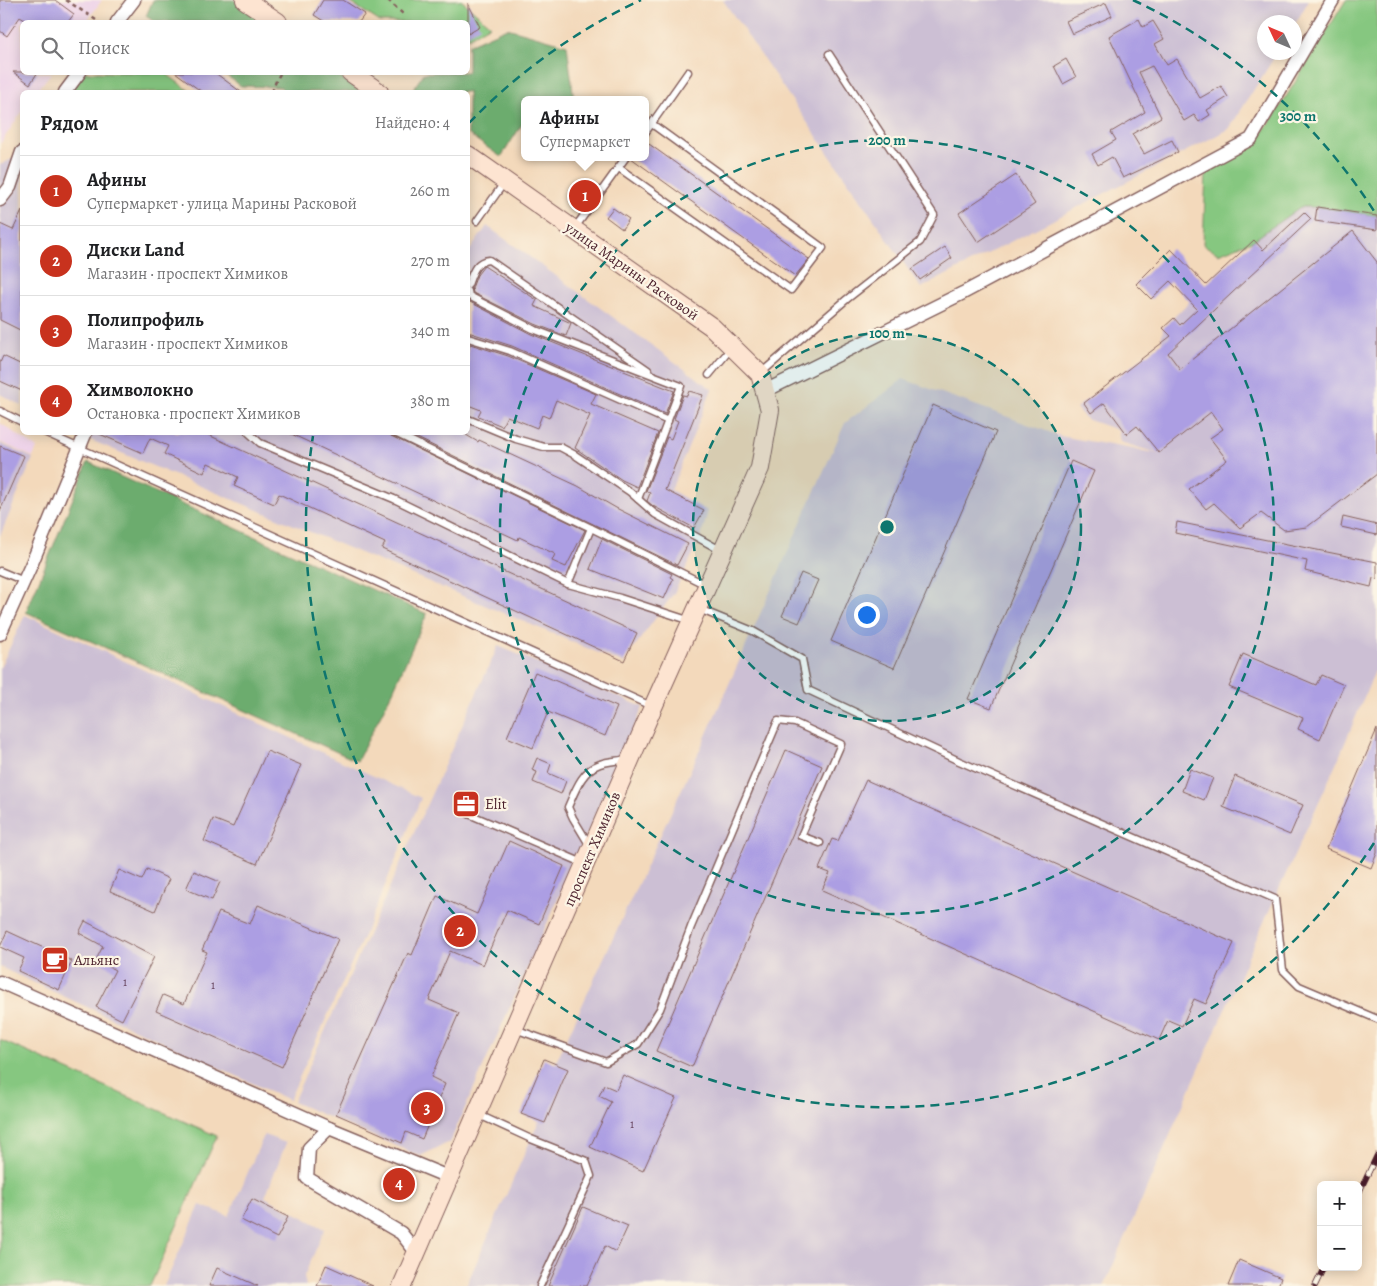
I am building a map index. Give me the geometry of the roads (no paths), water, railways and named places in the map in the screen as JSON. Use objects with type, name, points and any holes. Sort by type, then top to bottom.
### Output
[{"type":"main road","points":[[244,0],[275,20]]},
{"type":"main road","points":[[354,75],[376,90]]},
{"type":"main road","name":"улица Марины Расковой","points":[[470,156],[712,327],[760,374],[770,410]]},
{"type":"main road","name":"проспект Химиков","points":[[402,1286],[448,1176],[514,1029],[653,707],[760,468],[770,410]]},
{"type":"street","points":[[119,20],[134,0]]},
{"type":"street","points":[[765,391],[963,293],[1251,139],[1333,0]]},
{"type":"street","points":[[66,90],[78,75]]},
{"type":"street","points":[[0,200],[10,187],[20,158]]},
{"type":"street","points":[[0,634],[85,435]]},
{"type":"street","points":[[0,982],[329,1128],[448,1176]]},
{"type":"street","points":[[329,1128],[309,1148],[307,1178],[401,1233],[416,1252]]},
{"type":"lane","points":[[760,374],[832,312],[920,242],[934,215],[830,54]]},
{"type":"lane","points":[[649,128],[688,72]]},
{"type":"lane","points":[[618,168],[790,290],[823,248],[652,124]]},
{"type":"lane","points":[[573,230],[623,161]]},
{"type":"lane","points":[[477,221],[505,182]]},
{"type":"lane","points":[[470,280],[477,264],[482,260],[489,260],[657,377]]},
{"type":"lane","points":[[470,297],[533,329],[681,386],[638,499]]},
{"type":"lane","points":[[470,339],[510,351],[668,421]]},
{"type":"lane","points":[[709,375],[732,346]]},
{"type":"lane","points":[[0,411],[20,421]]},
{"type":"lane","points":[[470,420],[516,439],[544,447],[560,447],[575,455],[638,499],[656,514],[723,552]]},
{"type":"lane","points":[[50,435],[653,707]]},
{"type":"lane","points":[[251,435],[260,443],[394,498],[568,584],[753,631],[802,659],[808,690],[959,761],[1275,898],[1282,970],[1298,986],[1377,1019]]},
{"type":"lane","points":[[398,435],[708,586]]},
{"type":"lane","points":[[568,584],[591,528]]},
{"type":"lane","points":[[0,571],[24,581]]},
{"type":"lane","points":[[514,1029],[606,1062],[638,1044],[660,1009],[691,927],[778,721],[795,723],[841,744],[801,836],[820,843]]},
{"type":"lane","points":[[588,857],[568,807],[574,792],[586,773],[600,764],[631,758]]},
{"type":"lane","points":[[469,814],[588,857]]},
{"type":"lane","points":[[476,1114],[586,1161],[591,1176],[540,1286]]},
{"type":"railway","points":[[1362,1187],[1377,1155]]},
{"type":"railway","points":[[1315,1286],[1322,1271]]},
{"type":"place","name":"Афины","points":[[585,196]]},
{"type":"place","name":"Elit","points":[[466,804]]},
{"type":"place","name":"Диски Land","points":[[460,931]]},
{"type":"place","name":"Альянс","points":[[55,960]]},
{"type":"place","name":"Полипрофиль","points":[[427,1108]]},
{"type":"place","name":"Химволокно","points":[[399,1184]]}]
